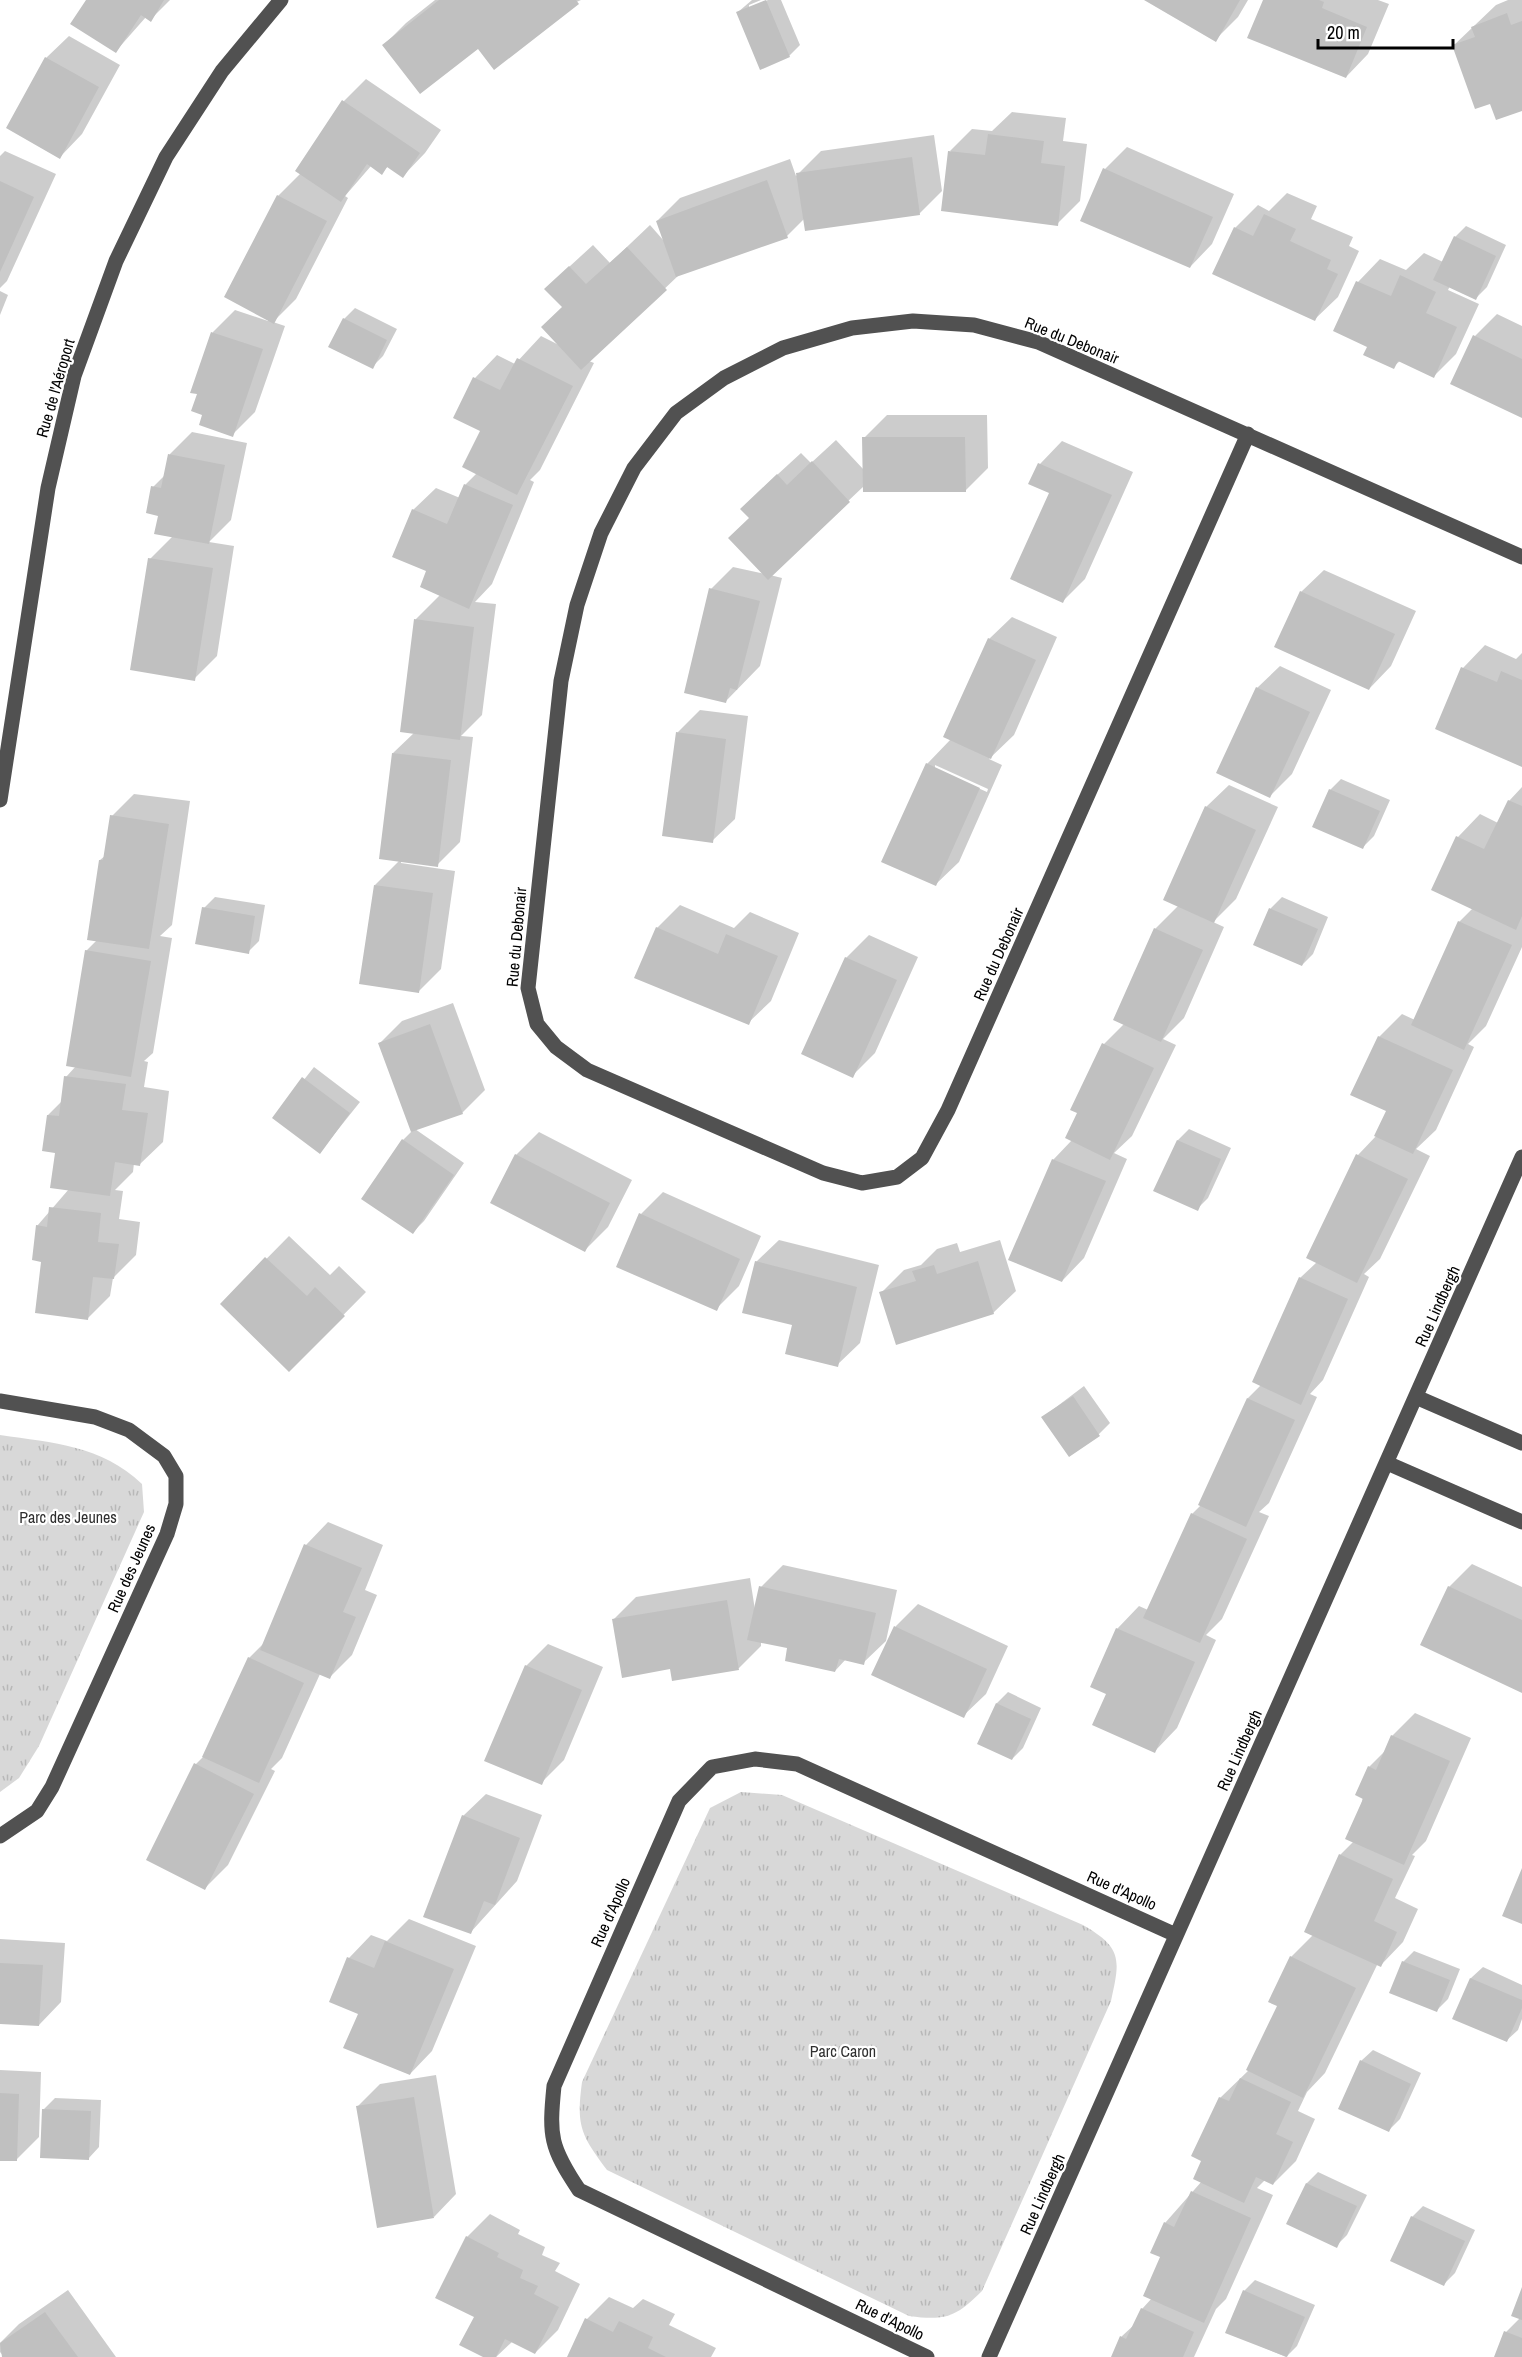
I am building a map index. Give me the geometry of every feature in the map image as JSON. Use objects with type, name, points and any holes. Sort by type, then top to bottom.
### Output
[{"type":"street","name":"Rue de l'Aéroport","points":[[0,800],[48,488],[74,376],[116,261],[166,157],[222,71],[281,0]]},
{"type":"street","name":"Rue du Debonair","points":[[1248,434],[948,1110],[922,1158],[897,1178],[862,1183],[824,1173],[587,1070],[556,1047],[537,1024],[528,988],[561,681],[577,606],[601,533],[634,468],[676,413],[724,378],[783,348],[852,328],[913,321],[974,325],[1038,342],[1248,434],[1522,557]]},
{"type":"street","name":"Rue Lindbergh","points":[[989,2357],[1522,1157]]},
{"type":"street","points":[[1416,1397],[1522,1443]]},
{"type":"street","name":"Rue des Jeunes","points":[[0,1401],[95,1417],[129,1430],[164,1456],[176,1476],[176,1504],[167,1534],[52,1787],[37,1811],[0,1836]]},
{"type":"street","points":[[1387,1463],[1522,1522]]},
{"type":"street","name":"Rue d'Apollo","points":[[927,2357],[579,2190],[560,2162],[549,2127],[554,2086],[679,1801],[712,1767],[754,1759],[797,1764],[1176,1935]]},
{"type":"green space","name":"Parc des Jeunes","points":[[0,1435],[76,1448],[110,1461],[142,1484],[144,1512],[39,1746],[19,1778],[0,1792]]},
{"type":"green space","name":"Parc Caron","points":[[741,1792],[782,1795],[1083,1925],[1096,1933],[1112,1948],[1117,1965],[1111,2001],[982,2291],[965,2307],[950,2315],[932,2318],[909,2316],[607,2170],[591,2148],[582,2129],[580,2097],[582,2082],[710,1808]]},
{"type":"building","points":[[86,0],[164,0],[151,22],[141,15],[116,53],[70,24]]},
{"type":"building","points":[[439,0],[576,0],[579,4],[494,70],[478,49],[420,94],[382,45]]},
{"type":"building","points":[[766,0],[790,57],[760,70],[736,12]]},
{"type":"building","points":[[1144,0],[1240,0],[1216,42]]},
{"type":"building","points":[[1263,0],[1319,0],[1324,2],[1322,8],[1367,27],[1346,78],[1247,38]]},
{"type":"building","points":[[1507,13],[1511,25],[1522,21],[1522,111],[1496,120],[1490,104],[1475,109],[1452,45],[1475,37],[1471,27]]},
{"type":"building","points":[[45,57],[99,87],[60,159],[6,128]]},
{"type":"building","points":[[342,100],[420,153],[403,178],[387,167],[382,175],[367,164],[341,202],[295,171]]},
{"type":"building","points":[[988,134],[1044,141],[1041,163],[1065,166],[1058,226],[941,211],[948,151],[985,155]]},
{"type":"building","points":[[912,157],[920,215],[805,231],[796,173]]},
{"type":"building","points":[[1103,168],[1213,217],[1190,268],[1080,221]]},
{"type":"building","points":[[767,180],[788,238],[676,277],[656,221]]},
{"type":"building","points":[[0,181],[34,197],[0,272]]},
{"type":"building","points":[[277,195],[327,221],[274,324],[224,297]]},
{"type":"building","points":[[1264,214],[1296,229],[1290,241],[1331,260],[1327,269],[1338,274],[1315,321],[1212,274],[1234,227],[1253,236]]},
{"type":"building","points":[[1454,236],[1496,256],[1476,300],[1433,280]]},
{"type":"building","points":[[627,247],[667,290],[581,370],[541,327],[562,307],[544,289],[569,266],[586,284]]},
{"type":"building","points":[[1400,275],[1436,292],[1426,313],[1457,327],[1434,378],[1398,361],[1394,369],[1363,355],[1367,347],[1333,331],[1356,281],[1391,296]]},
{"type":"building","points":[[343,318],[387,340],[373,369],[328,347]]},
{"type":"building","points":[[211,332],[263,349],[233,437],[199,425],[202,415],[191,411],[197,394],[190,393]]},
{"type":"building","points":[[1473,335],[1522,359],[1522,418],[1450,384]]},
{"type":"building","points":[[517,358],[573,386],[517,495],[462,467],[480,431],[453,418],[473,377],[500,390]]},
{"type":"building","points":[[862,437],[965,437],[966,492],[863,492]]},
{"type":"building","points":[[168,454],[225,465],[209,544],[154,534],[158,516],[146,513],[151,486],[161,488]]},
{"type":"building","points":[[812,461],[850,502],[768,580],[728,538],[749,518],[740,509],[777,474],[787,485]]},
{"type":"building","points":[[1038,463],[1112,495],[1063,603],[1010,579],[1049,493],[1028,484]]},
{"type":"building","points":[[464,484],[513,505],[469,609],[420,587],[426,571],[392,557],[412,509],[447,524]]},
{"type":"building","points":[[148,558],[213,568],[195,681],[130,670]]},
{"type":"building","points":[[709,588],[760,601],[737,690],[730,688],[726,703],[684,693]]},
{"type":"building","points":[[1300,591],[1395,634],[1369,690],[1274,647]]},
{"type":"building","points":[[414,619],[474,627],[460,740],[400,732]]},
{"type":"building","points":[[988,638],[1036,660],[991,759],[943,737]]},
{"type":"building","points":[[1461,667],[1497,682],[1501,671],[1522,680],[1522,767],[1435,729]]},
{"type":"building","points":[[1256,687],[1310,712],[1270,798],[1216,773]]},
{"type":"building","points":[[676,732],[726,739],[713,843],[662,836]]},
{"type":"building","points":[[392,753],[451,760],[438,867],[379,859]]},
{"type":"building","points":[[926,763],[980,788],[936,886],[881,862]]},
{"type":"building","points":[[1329,789],[1380,811],[1363,849],[1312,827]]},
{"type":"building","points":[[1508,800],[1522,806],[1522,916],[1516,930],[1431,890],[1456,836],[1484,849]]},
{"type":"building","points":[[1205,806],[1256,830],[1214,923],[1163,900]]},
{"type":"building","points":[[110,815],[169,824],[149,949],[87,940],[99,860],[103,860]]},
{"type":"building","points":[[374,885],[433,893],[419,993],[359,984]]},
{"type":"building","points":[[202,907],[255,916],[249,954],[195,944]]},
{"type":"building","points":[[1269,908],[1318,929],[1302,966],[1253,945]]},
{"type":"building","points":[[1458,921],[1512,945],[1464,1050],[1411,1025]]},
{"type":"building","points":[[656,927],[718,954],[726,934],[778,956],[749,1025],[634,978]]},
{"type":"building","points":[[1154,928],[1203,950],[1161,1042],[1113,1020]]},
{"type":"building","points":[[85,950],[151,961],[131,1077],[66,1066]]},
{"type":"building","points":[[845,957],[897,980],[853,1078],[801,1054]]},
{"type":"building","points":[[430,1024],[463,1114],[411,1132],[378,1043]]},
{"type":"building","points":[[1378,1036],[1453,1070],[1413,1154],[1374,1136],[1386,1111],[1350,1095]]},
{"type":"building","points":[[1102,1043],[1154,1068],[1110,1160],[1065,1138],[1077,1113],[1070,1110]]},
{"type":"building","points":[[64,1076],[126,1084],[122,1110],[148,1113],[140,1166],[115,1162],[110,1196],[50,1188],[55,1153],[42,1151],[47,1115],[59,1116]]},
{"type":"building","points":[[302,1077],[350,1113],[320,1154],[272,1118]]},
{"type":"building","points":[[402,1139],[454,1175],[413,1234],[361,1199]]},
{"type":"building","points":[[1177,1140],[1221,1159],[1198,1211],[1153,1191]]},
{"type":"building","points":[[515,1154],[610,1203],[585,1252],[490,1203]]},
{"type":"building","points":[[1356,1154],[1408,1179],[1357,1283],[1306,1258]]},
{"type":"building","points":[[1052,1159],[1106,1181],[1062,1282],[1008,1260]]},
{"type":"building","points":[[49,1207],[101,1213],[98,1242],[119,1244],[114,1279],[93,1277],[88,1320],[35,1313],[41,1262],[32,1260],[36,1225],[47,1227]]},
{"type":"building","points":[[639,1213],[740,1259],[717,1311],[616,1267]]},
{"type":"building","points":[[265,1257],[307,1296],[315,1287],[345,1316],[289,1372],[220,1304]]},
{"type":"building","points":[[755,1261],[857,1287],[838,1367],[785,1354],[792,1325],[742,1313]]},
{"type":"building","points":[[978,1261],[994,1314],[896,1345],[879,1292],[916,1281],[912,1271],[934,1265],[937,1274]]},
{"type":"building","points":[[1299,1277],[1348,1299],[1301,1405],[1252,1382]]},
{"type":"building","points":[[1073,1396],[1100,1436],[1069,1457],[1041,1417]]},
{"type":"building","points":[[1247,1398],[1295,1420],[1246,1527],[1198,1505]]},
{"type":"building","points":[[1191,1513],[1247,1539],[1200,1643],[1143,1618]]},
{"type":"building","points":[[304,1544],[362,1568],[343,1612],[356,1617],[330,1679],[260,1650]]},
{"type":"building","points":[[759,1586],[876,1613],[864,1665],[839,1659],[835,1672],[785,1661],[787,1648],[747,1640]]},
{"type":"building","points":[[1448,1586],[1522,1620],[1522,1693],[1420,1645]]},
{"type":"building","points":[[727,1600],[739,1670],[672,1681],[670,1669],[622,1678],[612,1619]]},
{"type":"building","points":[[894,1626],[987,1669],[964,1718],[871,1675]]},
{"type":"building","points":[[1116,1628],[1195,1662],[1155,1753],[1092,1725],[1106,1694],[1090,1687]]},
{"type":"building","points":[[248,1657],[304,1683],[259,1783],[202,1757]]},
{"type":"building","points":[[525,1665],[582,1690],[542,1785],[484,1761]]},
{"type":"building","points":[[996,1703],[1031,1719],[1012,1760],[977,1744]]},
{"type":"building","points":[[1391,1735],[1450,1761],[1404,1865],[1345,1839],[1363,1799],[1355,1795],[1368,1766],[1376,1770]]},
{"type":"building","points":[[194,1763],[254,1794],[205,1890],[146,1860]]},
{"type":"building","points":[[462,1815],[520,1838],[495,1905],[484,1901],[471,1934],[423,1917]]},
{"type":"building","points":[[1339,1854],[1393,1879],[1374,1921],[1397,1932],[1381,1967],[1304,1932]]},
{"type":"building","points":[[1522,1868],[1522,1924],[1502,1916]]},
{"type":"building","points":[[385,1941],[454,1969],[410,2075],[343,2048],[358,2014],[329,2002],[347,1957],[374,1968]]},
{"type":"building","points":[[1290,1956],[1356,1988],[1303,2098],[1246,2070],[1277,2006],[1268,2002]]},
{"type":"building","points":[[1402,1961],[1450,1980],[1437,2012],[1389,1993]]},
{"type":"building","points":[[0,1963],[43,1965],[39,2026],[0,2024]]},
{"type":"building","points":[[1470,1978],[1522,2000],[1522,2008],[1507,2042],[1452,2019]]},
{"type":"building","points":[[1360,2060],[1411,2084],[1389,2132],[1338,2109]]},
{"type":"building","points":[[1240,2078],[1291,2102],[1276,2134],[1293,2142],[1273,2185],[1256,2177],[1244,2203],[1193,2179],[1201,2161],[1191,2156],[1219,2097],[1229,2101]]},
{"type":"building","points":[[0,2093],[19,2094],[17,2161],[0,2161]]},
{"type":"building","points":[[414,2097],[434,2218],[377,2228],[356,2106]]},
{"type":"building","points":[[42,2109],[91,2111],[89,2160],[40,2158]]},
{"type":"building","points":[[1306,2183],[1357,2206],[1337,2248],[1286,2224]]},
{"type":"building","points":[[1191,2191],[1251,2218],[1204,2323],[1143,2296],[1160,2257],[1150,2253],[1164,2222],[1174,2227]]},
{"type":"building","points":[[1411,2216],[1465,2241],[1444,2286],[1390,2261]]},
{"type":"building","points":[[466,2236],[499,2253],[497,2257],[523,2270],[520,2278],[538,2286],[534,2294],[559,2307],[535,2354],[505,2339],[496,2357],[483,2357],[459,2345],[474,2317],[435,2298]]},
{"type":"building","points":[[1522,2287],[1522,2320],[1511,2316]]},
{"type":"building","points":[[1243,2290],[1305,2317],[1287,2357],[1225,2333]]},
{"type":"building","points":[[1141,2308],[1194,2332],[1183,2357],[1111,2357],[1120,2336],[1126,2339]]},
{"type":"building","points":[[45,2312],[78,2357],[2,2357],[0,2343]]},
{"type":"building","points":[[585,2318],[613,2332],[619,2321],[653,2337],[648,2348],[666,2357],[567,2357]]},
{"type":"building","points":[[1504,2331],[1522,2338],[1522,2357],[1494,2357]]}]
